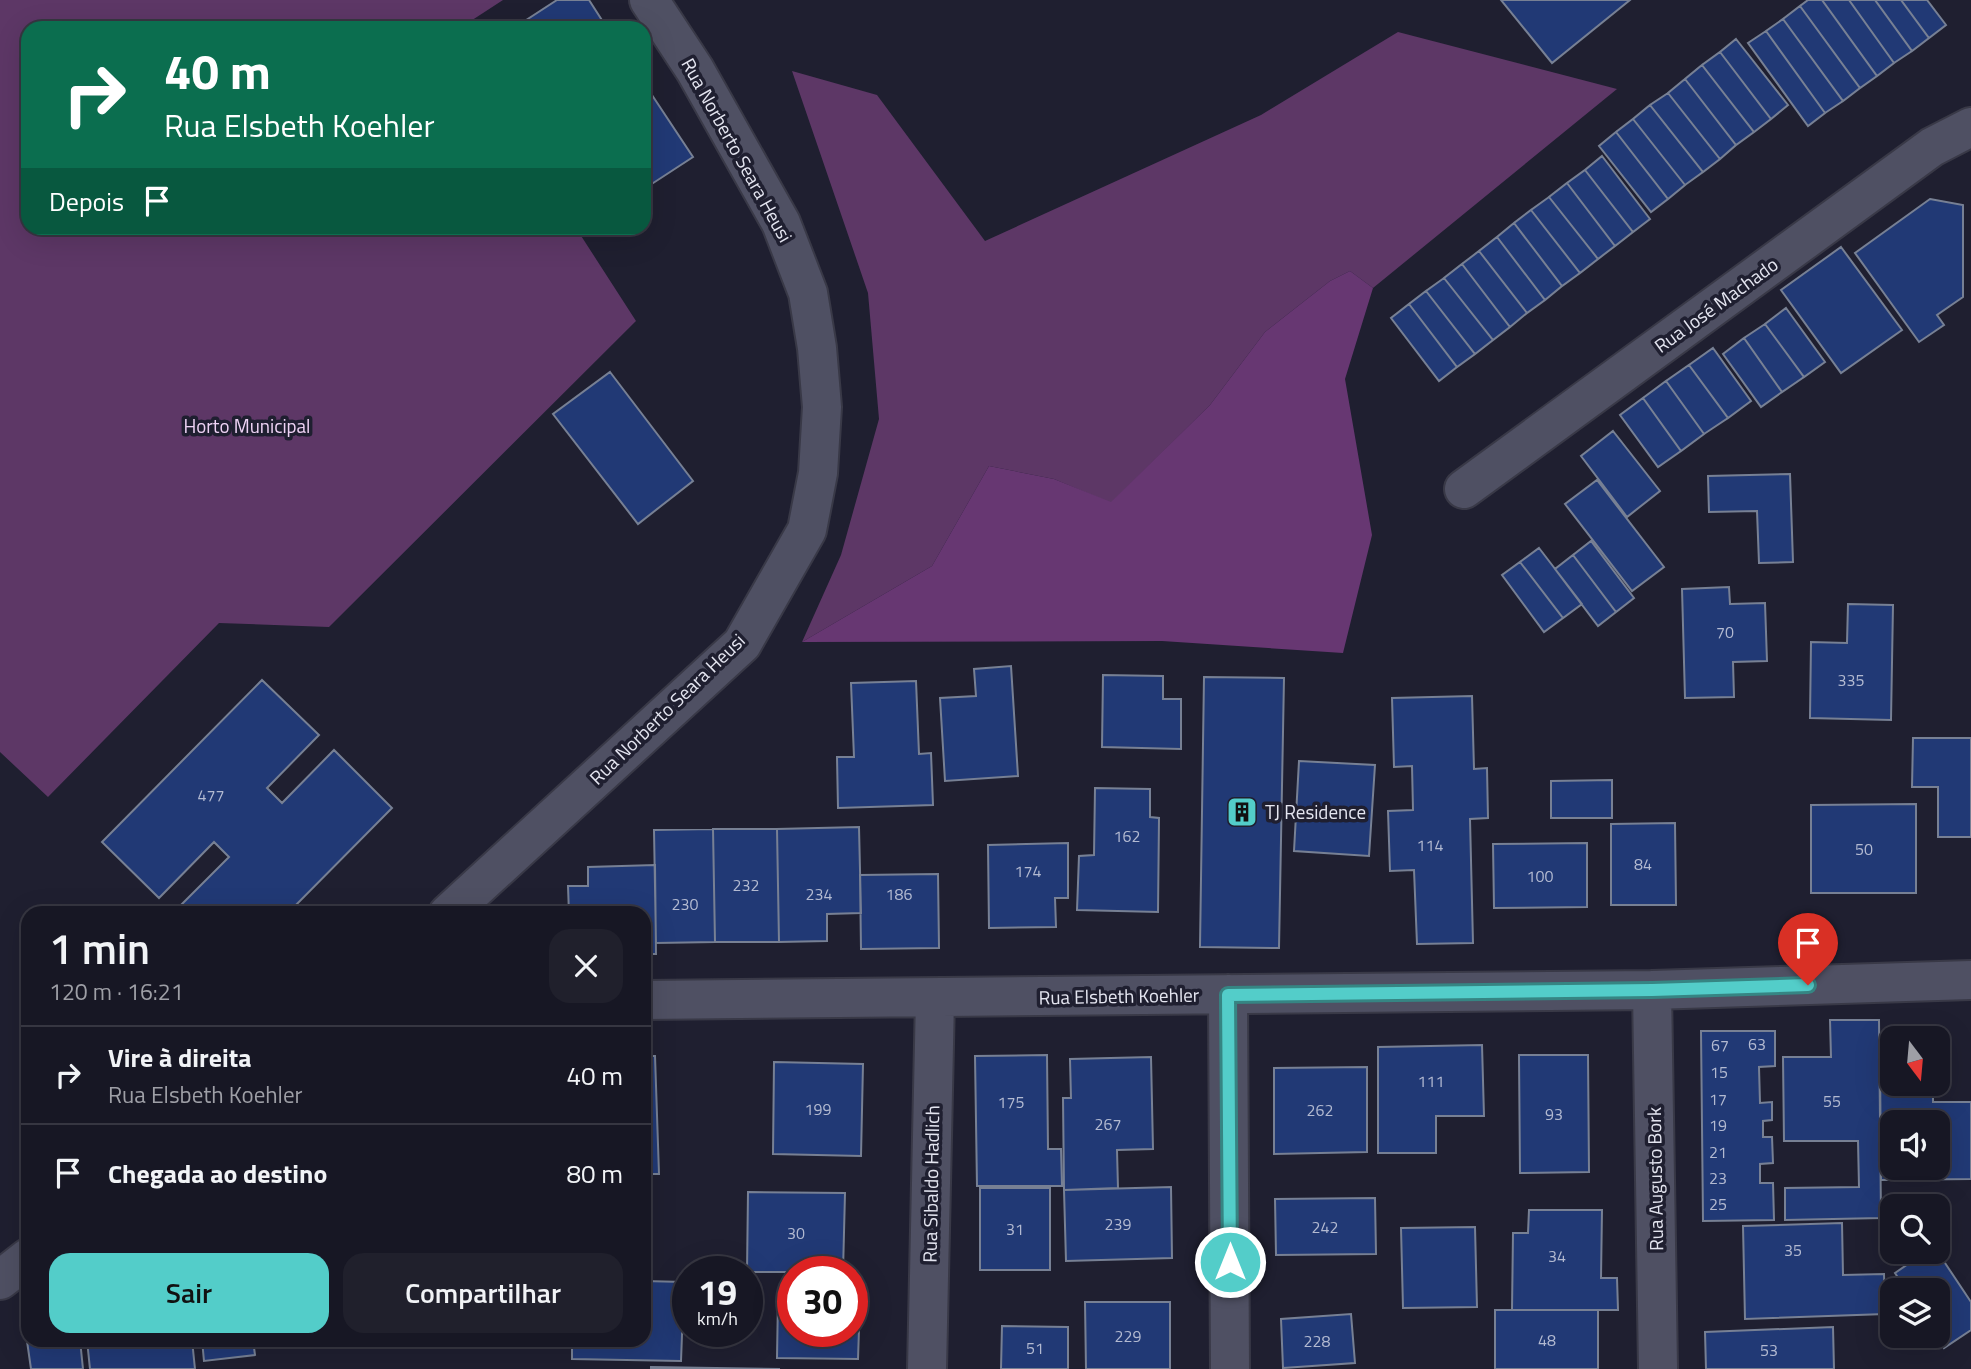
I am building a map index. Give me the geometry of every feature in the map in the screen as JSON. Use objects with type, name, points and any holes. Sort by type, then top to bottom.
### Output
[{"type":"street","name":"Rua Norberto Seara Heusi","points":[[457,906],[742,644],[807,530],[818,473],[822,407],[817,348],[808,292],[782,223],[695,70],[649,0]]},
{"type":"street","name":"Rua José Machado","points":[[1464,489],[1932,146],[1971,127]]},
{"type":"street","name":"Rua Elsbeth Koehler","points":[[651,1000],[1652,990],[1971,980]]},
{"type":"street","name":"Rua Augusto Bork","points":[[1652,990],[1658,1369]]},
{"type":"street","points":[[1228,995],[1230,1369]]},
{"type":"street","name":"Rua Sibaldo Hadlich","points":[[927,1369],[935,998]]},
{"type":"street","points":[[0,1280],[21,1264]]},
{"type":"green space","name":"Horto Municipal","points":[[0,0],[503,0],[471,21],[21,21],[21,235],[581,235],[636,321],[329,627],[219,623],[48,797],[0,752]]},
{"type":"green space","points":[[1398,32],[1617,89],[1373,288],[1350,271],[1330,281],[1265,332],[1210,405],[1111,503],[1054,479],[989,466],[932,566],[802,642],[841,555],[879,419],[868,293],[792,71],[877,95],[985,241],[1261,115]]},
{"type":"shaded area","points":[[1350,271],[1373,288],[1345,379],[1372,535],[1343,653],[1162,641],[802,642],[932,566],[989,466],[1054,479],[1111,502],[1210,405],[1265,332],[1330,281]]},
{"type":"building","points":[[557,0],[589,0],[602,21],[525,21]]},
{"type":"building","points":[[1501,0],[1630,0],[1552,63]]},
{"type":"building","points":[[1808,0],[1822,0],[1877,76],[1860,88],[1800,6]]},
{"type":"building","points":[[1822,0],[1849,0],[1894,63],[1877,76]]},
{"type":"building","points":[[1849,0],[1875,0],[1912,51],[1894,63]]},
{"type":"building","points":[[1875,0],[1901,0],[1929,38],[1912,51]]},
{"type":"building","points":[[1901,0],[1927,0],[1946,25],[1929,38]]},
{"type":"building","points":[[1800,6],[1860,88],[1843,101],[1783,19]]},
{"type":"building","points":[[1783,19],[1843,101],[1825,113],[1766,31]]},
{"type":"building","points":[[1766,31],[1825,113],[1808,126],[1748,43]]},
{"type":"building","points":[[1736,39],[1788,105],[1771,119],[1720,52]]},
{"type":"building","points":[[1720,52],[1771,119],[1754,132],[1702,65]]},
{"type":"building","points":[[1702,65],[1754,132],[1736,145],[1685,79]]},
{"type":"building","points":[[1685,79],[1736,145],[1720,159],[1668,93]]},
{"type":"building","points":[[1668,93],[1720,159],[1703,172],[1650,105]]},
{"type":"building","points":[[651,94],[693,157],[651,184]]},
{"type":"building","points":[[1650,105],[1703,172],[1685,185],[1633,119]]},
{"type":"building","points":[[1633,119],[1685,185],[1668,199],[1616,132]]},
{"type":"building","points":[[1616,132],[1668,199],[1651,212],[1599,146]]},
{"type":"building","points":[[1602,156],[1650,219],[1633,232],[1585,170]]},
{"type":"building","points":[[1585,170],[1633,232],[1615,246],[1567,183]]},
{"type":"building","points":[[1567,183],[1615,246],[1598,259],[1549,197]]},
{"type":"building","points":[[1549,197],[1598,259],[1580,273],[1531,210]]},
{"type":"building","points":[[1930,199],[1963,205],[1963,297],[1937,315],[1944,325],[1919,342],[1855,253]]},
{"type":"building","points":[[1531,210],[1580,273],[1562,286],[1514,223]]},
{"type":"building","points":[[1514,223],[1562,286],[1545,300],[1497,237]]},
{"type":"building","points":[[1497,237],[1545,300],[1527,313],[1479,251]]},
{"type":"building","points":[[1841,247],[1902,330],[1841,373],[1781,290]]},
{"type":"building","points":[[1479,251],[1527,313],[1510,327],[1462,264]]},
{"type":"building","points":[[1462,264],[1510,327],[1493,340],[1444,278]]},
{"type":"building","points":[[1444,278],[1493,340],[1475,354],[1426,291]]},
{"type":"building","points":[[1426,291],[1475,354],[1457,367],[1409,304]]},
{"type":"building","points":[[1409,304],[1457,367],[1439,381],[1391,318]]},
{"type":"building","points":[[1786,308],[1825,362],[1804,377],[1765,324]]},
{"type":"building","points":[[1765,324],[1804,377],[1782,392],[1744,338]]},
{"type":"building","points":[[1744,338],[1782,392],[1761,407],[1723,354]]},
{"type":"building","points":[[1713,348],[1751,401],[1728,418],[1689,365]]},
{"type":"building","points":[[1689,365],[1728,418],[1704,434],[1666,381]]},
{"type":"building","points":[[610,372],[693,481],[638,524],[553,414]]},
{"type":"building","points":[[1666,381],[1704,434],[1681,451],[1643,398]]},
{"type":"building","points":[[1643,398],[1681,451],[1658,467],[1620,415]]},
{"type":"building","points":[[1613,431],[1660,491],[1627,517],[1581,456]]},
{"type":"building","points":[[1790,474],[1793,562],[1759,563],[1757,511],[1709,512],[1708,476]]},
{"type":"building","points":[[1597,480],[1664,567],[1632,591],[1565,504]]},
{"type":"building","points":[[1591,541],[1634,598],[1616,612],[1573,555]]},
{"type":"building","points":[[1539,548],[1582,604],[1563,618],[1520,562]]},
{"type":"building","points":[[1573,555],[1616,612],[1598,626],[1555,569]]},
{"type":"building","points":[[1520,562],[1563,618],[1544,632],[1502,575]]},
{"type":"building","points":[[1729,587],[1730,604],[1765,603],[1767,661],[1733,662],[1734,697],[1685,698],[1682,589]]},
{"type":"building","points":[[1848,604],[1893,605],[1891,720],[1810,718],[1811,642],[1847,643]]},
{"type":"building","points":[[1011,666],[1018,776],[945,781],[940,698],[976,696],[974,669]]},
{"type":"building","points":[[1103,675],[1163,676],[1163,699],[1181,699],[1181,749],[1102,747]]},
{"type":"building","name":"TJ Residence","points":[[1204,677],[1284,678],[1279,948],[1200,947]]},
{"type":"building","points":[[262,680],[319,735],[267,788],[282,803],[334,750],[392,808],[295,906],[180,906],[229,857],[214,842],[159,898],[102,842]]},
{"type":"building","points":[[916,681],[919,754],[931,753],[933,805],[838,808],[837,757],[854,757],[851,683]]},
{"type":"building","points":[[1472,696],[1474,769],[1487,768],[1488,818],[1470,819],[1473,943],[1417,944],[1414,870],[1390,871],[1388,811],[1413,810],[1412,766],[1394,767],[1392,698]]},
{"type":"building","points":[[1913,738],[1971,738],[1971,837],[1938,837],[1938,787],[1912,787]]},
{"type":"building","points":[[1299,761],[1375,765],[1369,856],[1294,851]]},
{"type":"building","points":[[1612,780],[1612,818],[1551,818],[1551,781]]},
{"type":"building","points":[[1095,788],[1150,789],[1150,817],[1159,818],[1158,912],[1077,910],[1079,856],[1094,855]]},
{"type":"building","points":[[1916,804],[1916,893],[1811,893],[1811,805]]},
{"type":"building","points":[[1675,823],[1676,905],[1611,905],[1611,824]]},
{"type":"building","points":[[859,827],[861,913],[827,914],[827,941],[779,942],[777,829]]},
{"type":"building","points":[[713,829],[777,829],[779,942],[715,942]]},
{"type":"building","points":[[713,829],[715,942],[656,943],[654,830]]},
{"type":"building","points":[[1068,843],[1068,898],[1055,898],[1056,927],[989,928],[988,845]]},
{"type":"building","points":[[1587,843],[1587,907],[1494,908],[1493,844]]},
{"type":"building","points":[[655,865],[656,954],[651,954],[651,906],[569,906],[568,886],[588,886],[588,867]]},
{"type":"building","points":[[938,874],[939,948],[861,949],[860,875]]},
{"type":"building","points":[[1830,1020],[1879,1020],[1880,1218],[1785,1220],[1785,1188],[1859,1187],[1858,1141],[1784,1141],[1783,1057],[1831,1057]]},
{"type":"building","points":[[1701,1031],[1775,1031],[1775,1066],[1759,1067],[1760,1103],[1772,1102],[1772,1120],[1763,1121],[1763,1137],[1772,1137],[1773,1163],[1760,1164],[1760,1183],[1773,1183],[1774,1220],[1703,1221]]},
{"type":"building","points":[[1482,1045],[1484,1116],[1436,1116],[1436,1153],[1378,1153],[1378,1047]]},
{"type":"building","points":[[1047,1055],[1048,1149],[1061,1149],[1062,1186],[977,1186],[975,1056]]},
{"type":"building","points":[[1519,1055],[1588,1055],[1589,1172],[1520,1173]]},
{"type":"building","points":[[651,1056],[655,1056],[659,1174],[651,1174]]},
{"type":"building","points":[[1151,1057],[1153,1149],[1117,1150],[1118,1188],[1064,1190],[1063,1098],[1071,1098],[1070,1059]]},
{"type":"building","points":[[774,1062],[863,1064],[861,1156],[773,1154]]},
{"type":"building","points":[[1367,1067],[1367,1152],[1274,1154],[1274,1068]]},
{"type":"building","points":[[1880,1096],[1933,1096],[1933,1102],[1971,1102],[1971,1179],[1950,1179],[1950,1110],[1880,1110]]},
{"type":"building","points":[[1171,1187],[1172,1258],[1066,1261],[1064,1190]]},
{"type":"building","points":[[980,1188],[1050,1188],[1050,1270],[980,1270]]},
{"type":"building","points":[[748,1192],[845,1193],[843,1256],[777,1256],[777,1272],[763,1272],[763,1256],[747,1256]]},
{"type":"building","points":[[1375,1198],[1376,1254],[1276,1255],[1275,1199]]},
{"type":"building","points":[[1529,1210],[1602,1210],[1601,1278],[1617,1278],[1618,1310],[1512,1310],[1513,1233],[1528,1233]]},
{"type":"building","points":[[1842,1223],[1843,1275],[1884,1274],[1884,1278],[1880,1278],[1880,1314],[1745,1319],[1743,1226]]},
{"type":"building","points":[[1475,1227],[1477,1307],[1403,1308],[1401,1228]]},
{"type":"building","points":[[1908,1264],[1946,1264],[1971,1302],[1971,1330],[1950,1344],[1950,1278],[1898,1278],[1895,1273]]},
{"type":"building","points":[[651,1281],[672,1282],[672,1347],[682,1347],[681,1361],[572,1359],[572,1347],[651,1347]]},
{"type":"building","points":[[1085,1302],[1170,1302],[1170,1369],[1086,1369]]},
{"type":"building","points":[[1495,1310],[1598,1310],[1598,1369],[1495,1369]]},
{"type":"building","points":[[1351,1314],[1355,1363],[1283,1368],[1281,1319]]},
{"type":"building","points":[[1002,1326],[1068,1327],[1068,1369],[1001,1369]]},
{"type":"building","points":[[1833,1327],[1834,1369],[1706,1369],[1705,1332]]},
{"type":"building","points":[[28,1347],[81,1347],[83,1369],[31,1369]]},
{"type":"building","points":[[88,1347],[193,1347],[195,1369],[90,1369]]},
{"type":"building","points":[[203,1347],[254,1347],[255,1355],[204,1361]]},
{"type":"building","points":[[777,1347],[858,1347],[858,1359],[777,1358]]},
{"type":"building","points":[[651,1367],[780,1369],[651,1369]]},
{"type":"place","name":"TJ Residence","points":[[1242,812]]},
{"type":"route","points":[[1230,1262],[1228,995],[1652,990],[1808,985]]}]
